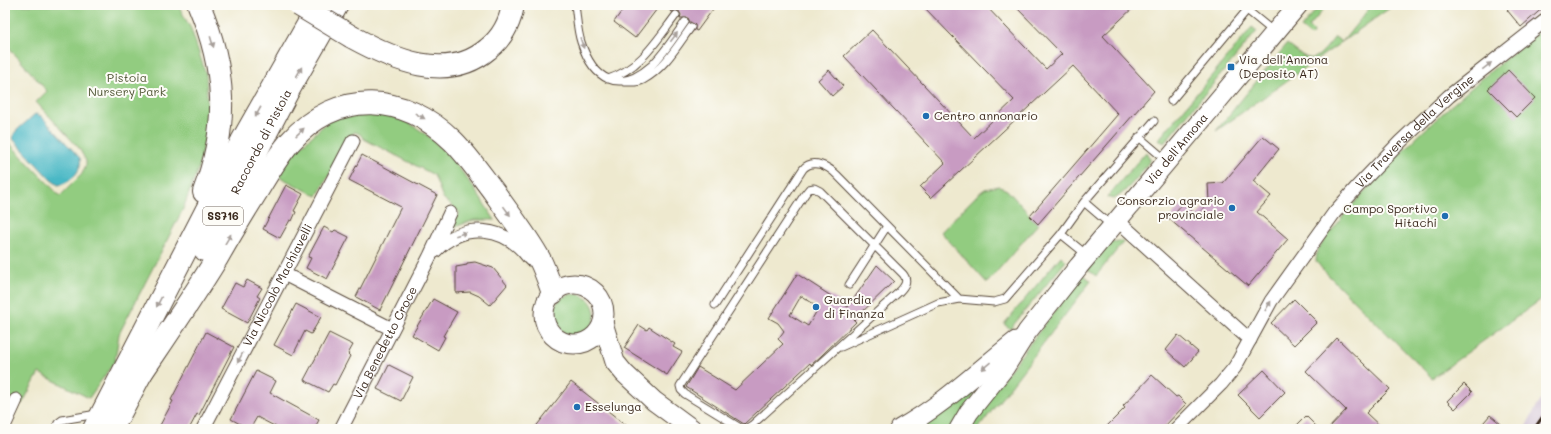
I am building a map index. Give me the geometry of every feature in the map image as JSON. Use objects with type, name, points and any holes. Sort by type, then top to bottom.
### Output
[{"type":"highway","points":[[172,276],[183,236],[203,195],[210,176],[221,113],[221,93],[217,56],[199,5]]},
{"type":"highway","points":[[299,5],[376,50],[409,62],[430,66],[452,66],[473,59],[484,53],[492,46],[508,24],[513,5]]},
{"type":"highway","name":"Raccordo di Pistoia","points":[[103,424],[172,276],[242,141],[319,5]]},
{"type":"highway","name":"Raccordo di Pistoia","points":[[103,424],[138,378],[288,91],[337,5]]},
{"type":"highway","points":[[310,52],[323,37],[345,5]]},
{"type":"highway","points":[[138,378],[197,291],[266,176],[291,141],[307,126],[337,109],[359,103],[386,104],[407,110],[430,121],[446,134],[468,158],[529,242],[545,270],[550,296]]},
{"type":"street","name":"Via dell'Annona","points":[[959,429],[969,412],[1005,367],[1027,332],[1087,256],[1298,5]]},
{"type":"street","name":"Via Traversa della Vergine","points":[[1176,429],[1228,376],[1240,358],[1271,301],[1325,226],[1357,187],[1400,142],[1444,101],[1546,20]]},
{"type":"street","name":"Via Niccolò Machiavelli","points":[[203,429],[353,141]]},
{"type":"street","name":"Via Benedetto Croce","points":[[341,429],[430,256],[450,213]]},
{"type":"street","points":[[1115,223],[1250,340]]},
{"type":"street","name":"Via Benedetto Croce","points":[[430,256],[447,240],[462,233],[480,231],[507,238],[520,247],[534,265],[550,296]]},
{"type":"street","points":[[284,274],[392,329]]},
{"type":"street","points":[[603,323],[598,332],[584,343],[576,344],[562,342],[554,337],[548,330],[544,314],[545,305],[550,296],[558,288],[568,285],[578,284],[588,288],[596,294],[602,302],[604,313],[603,323],[615,362],[627,376],[654,401],[692,429]]},
{"type":"street","name":"Via dell'Annona","points":[[900,429],[945,399],[1027,332]]},
{"type":"street","points":[[576,344],[615,362]]},
{"type":"street","points":[[5,424],[16,400]]},
{"type":"lane","points":[[575,5],[580,41],[590,63],[597,71],[608,79],[618,82],[627,80],[644,72],[653,64],[688,24]]},
{"type":"lane","points":[[1171,100],[1247,10],[1275,32]]},
{"type":"lane","points":[[608,79],[619,76],[629,70],[645,55],[676,15]]},
{"type":"lane","points":[[833,351],[933,305],[959,300],[994,302],[1005,299],[1061,234],[1084,202],[1154,121]]},
{"type":"lane","points":[[1139,137],[1167,161]]},
{"type":"lane","points":[[715,305],[803,169],[809,164],[820,164],[833,171],[959,300]]},
{"type":"lane","points":[[742,429],[685,394],[681,390],[680,386],[807,191],[811,188],[817,189],[903,274],[906,283],[899,292],[746,429]]},
{"type":"lane","points":[[1084,202],[1115,223]]},
{"type":"lane","points":[[849,285],[887,226]]},
{"type":"lane","points":[[1061,234],[1087,256]]},
{"type":"lane","points":[[55,429],[58,423],[62,420],[103,424]]},
{"type":"shaded area","points":[[1546,389],[1546,429],[1524,429],[1525,428]]},
{"type":"green space","name":"Pistoia Nursery Park","points":[[5,5],[178,5],[191,29],[206,74],[208,113],[206,132],[198,169],[183,209],[119,334],[115,361],[89,398],[39,373],[22,404],[5,394],[5,139],[60,196],[82,174],[86,161],[79,148],[36,102],[47,91],[5,43]]},
{"type":"green space","points":[[1320,5],[1327,5],[1309,27],[1314,32],[1311,36],[1301,28]]},
{"type":"green space","points":[[1372,5],[1394,5],[1342,42]]},
{"type":"green space","name":"Campo Sportivo Hitachi","points":[[1546,26],[1546,296],[1432,378],[1323,270],[1316,261],[1317,251],[1352,206],[1381,174],[1428,127],[1467,92]]},
{"type":"green space","points":[[1252,27],[1257,31],[1164,143],[1159,139]]},
{"type":"green space","points":[[1335,37],[1342,42],[1216,131],[1287,44],[1308,58],[1313,58],[1322,52]]},
{"type":"green space","points":[[374,111],[400,119],[416,127],[430,138],[455,163],[495,220],[474,220],[452,228],[449,227],[449,225],[460,213],[443,198],[434,175],[364,139],[360,134],[355,132],[353,133],[317,196],[274,174],[280,165],[331,119]]},
{"type":"green space","points":[[1146,152],[1150,159],[1148,164],[1133,182],[1117,197],[1113,199],[1107,197]]},
{"type":"green space","points":[[998,186],[1007,190],[1038,224],[987,283],[941,232],[978,194],[985,189]]},
{"type":"green space","points":[[1124,241],[1096,276],[1087,269],[1110,243]]},
{"type":"green space","points":[[1061,256],[1066,261],[1010,329],[1004,324]]},
{"type":"green space","points":[[1083,274],[1091,281],[978,429],[965,429]]},
{"type":"green space","points":[[574,294],[589,300],[595,315],[589,330],[574,336],[559,330],[553,315],[559,300]]},
{"type":"green space","points":[[999,359],[952,429],[925,429],[920,426]]},
{"type":"water","points":[[35,114],[41,116],[80,158],[80,167],[78,172],[75,176],[63,184],[58,185],[50,179],[13,139],[16,131]]},
{"type":"building","points":[[626,5],[660,5],[635,38],[614,22]]},
{"type":"building","points":[[663,5],[716,5],[697,31],[695,30],[695,25],[690,22],[688,18],[680,18],[681,15],[679,11],[676,10],[672,12]]},
{"type":"building","name":"Centro annonario","points":[[922,5],[985,5],[1046,69],[1062,54],[1014,5],[1136,5],[1103,36],[1154,91],[1038,224],[1030,216],[1118,114],[1073,66],[931,198],[920,187],[945,163],[844,56],[872,30],[974,138],[1014,100]]},
{"type":"building","points":[[1512,5],[1546,5],[1521,27],[1507,10]]},
{"type":"building","points":[[829,70],[843,86],[832,96],[818,80]]},
{"type":"building","points":[[1508,70],[1535,98],[1516,117],[1488,89]]},
{"type":"building","name":"Consorzio agrario provinciale","points":[[1263,136],[1279,149],[1253,181],[1271,196],[1257,212],[1288,239],[1248,286],[1169,219],[1183,203],[1197,216],[1209,201],[1208,184],[1223,183]]},
{"type":"building","points":[[362,155],[437,195],[380,310],[356,297],[401,207],[349,180]]},
{"type":"building","points":[[286,185],[303,194],[294,211],[296,212],[292,221],[290,220],[280,238],[263,229]]},
{"type":"building","points":[[324,227],[333,232],[335,230],[349,237],[327,279],[306,268],[311,258],[308,257]]},
{"type":"building","points":[[475,262],[493,268],[507,285],[490,305],[479,296],[470,292],[456,293],[456,267]]},
{"type":"building","points":[[877,265],[894,281],[854,320],[856,322],[821,356],[811,365],[810,363],[744,424],[686,387],[698,367],[735,390],[783,344],[778,339],[784,331],[778,323],[769,318],[797,274],[848,307]],"holes":[[[801,296],[819,307],[808,326],[790,315]]]},
{"type":"building","points":[[247,280],[262,288],[257,296],[260,298],[247,323],[221,309],[235,283],[243,287]]},
{"type":"building","points":[[433,299],[457,312],[443,336],[445,337],[438,350],[412,335]]},
{"type":"building","points":[[1294,299],[1317,322],[1294,345],[1271,323]]},
{"type":"building","points":[[296,304],[321,317],[311,334],[305,331],[293,355],[274,345]]},
{"type":"building","points":[[639,325],[647,330],[649,327],[675,344],[673,347],[682,352],[667,375],[624,348]]},
{"type":"building","points":[[206,332],[234,347],[199,415],[197,414],[189,429],[158,429],[173,401],[171,400]]},
{"type":"building","points":[[329,333],[353,345],[348,354],[350,356],[335,385],[333,384],[328,392],[304,380]]},
{"type":"building","points":[[1178,335],[1198,352],[1185,367],[1166,350]]},
{"type":"building","points":[[1337,338],[1390,389],[1366,413],[1383,429],[1328,429],[1346,410],[1306,371]]},
{"type":"building","points":[[389,365],[413,377],[401,401],[377,389]]},
{"type":"building","points":[[1264,370],[1285,392],[1260,417],[1238,395]]},
{"type":"building","points":[[256,371],[276,381],[270,393],[319,420],[314,429],[280,429],[257,417],[249,429],[231,419]]},
{"type":"building","points":[[1152,375],[1186,404],[1162,429],[1104,429],[1125,408],[1123,406]]},
{"type":"building","name":"Esselunga","points":[[571,382],[631,429],[534,429]]},
{"type":"building","points":[[1464,384],[1472,392],[1455,409],[1447,401]]},
{"type":"building","points":[[1490,415],[1507,429],[1478,429]]},
{"type":"building","points":[[1306,416],[1319,429],[1293,429]]},
{"type":"railway","points":[[1534,429],[1546,412]]},
{"type":"place","name":"Via dell'Annona (Deposito AT)","points":[[1231,67]]},
{"type":"place","name":"Centro annonario","points":[[926,116]]},
{"type":"place","name":"Consorzio agrario provinciale","points":[[1232,208]]},
{"type":"place","name":"Campo Sportivo Hitachi","points":[[1445,216]]},
{"type":"place","name":"Guardia di Finanza","points":[[816,307]]},
{"type":"place","name":"Esselunga","points":[[577,407]]}]
